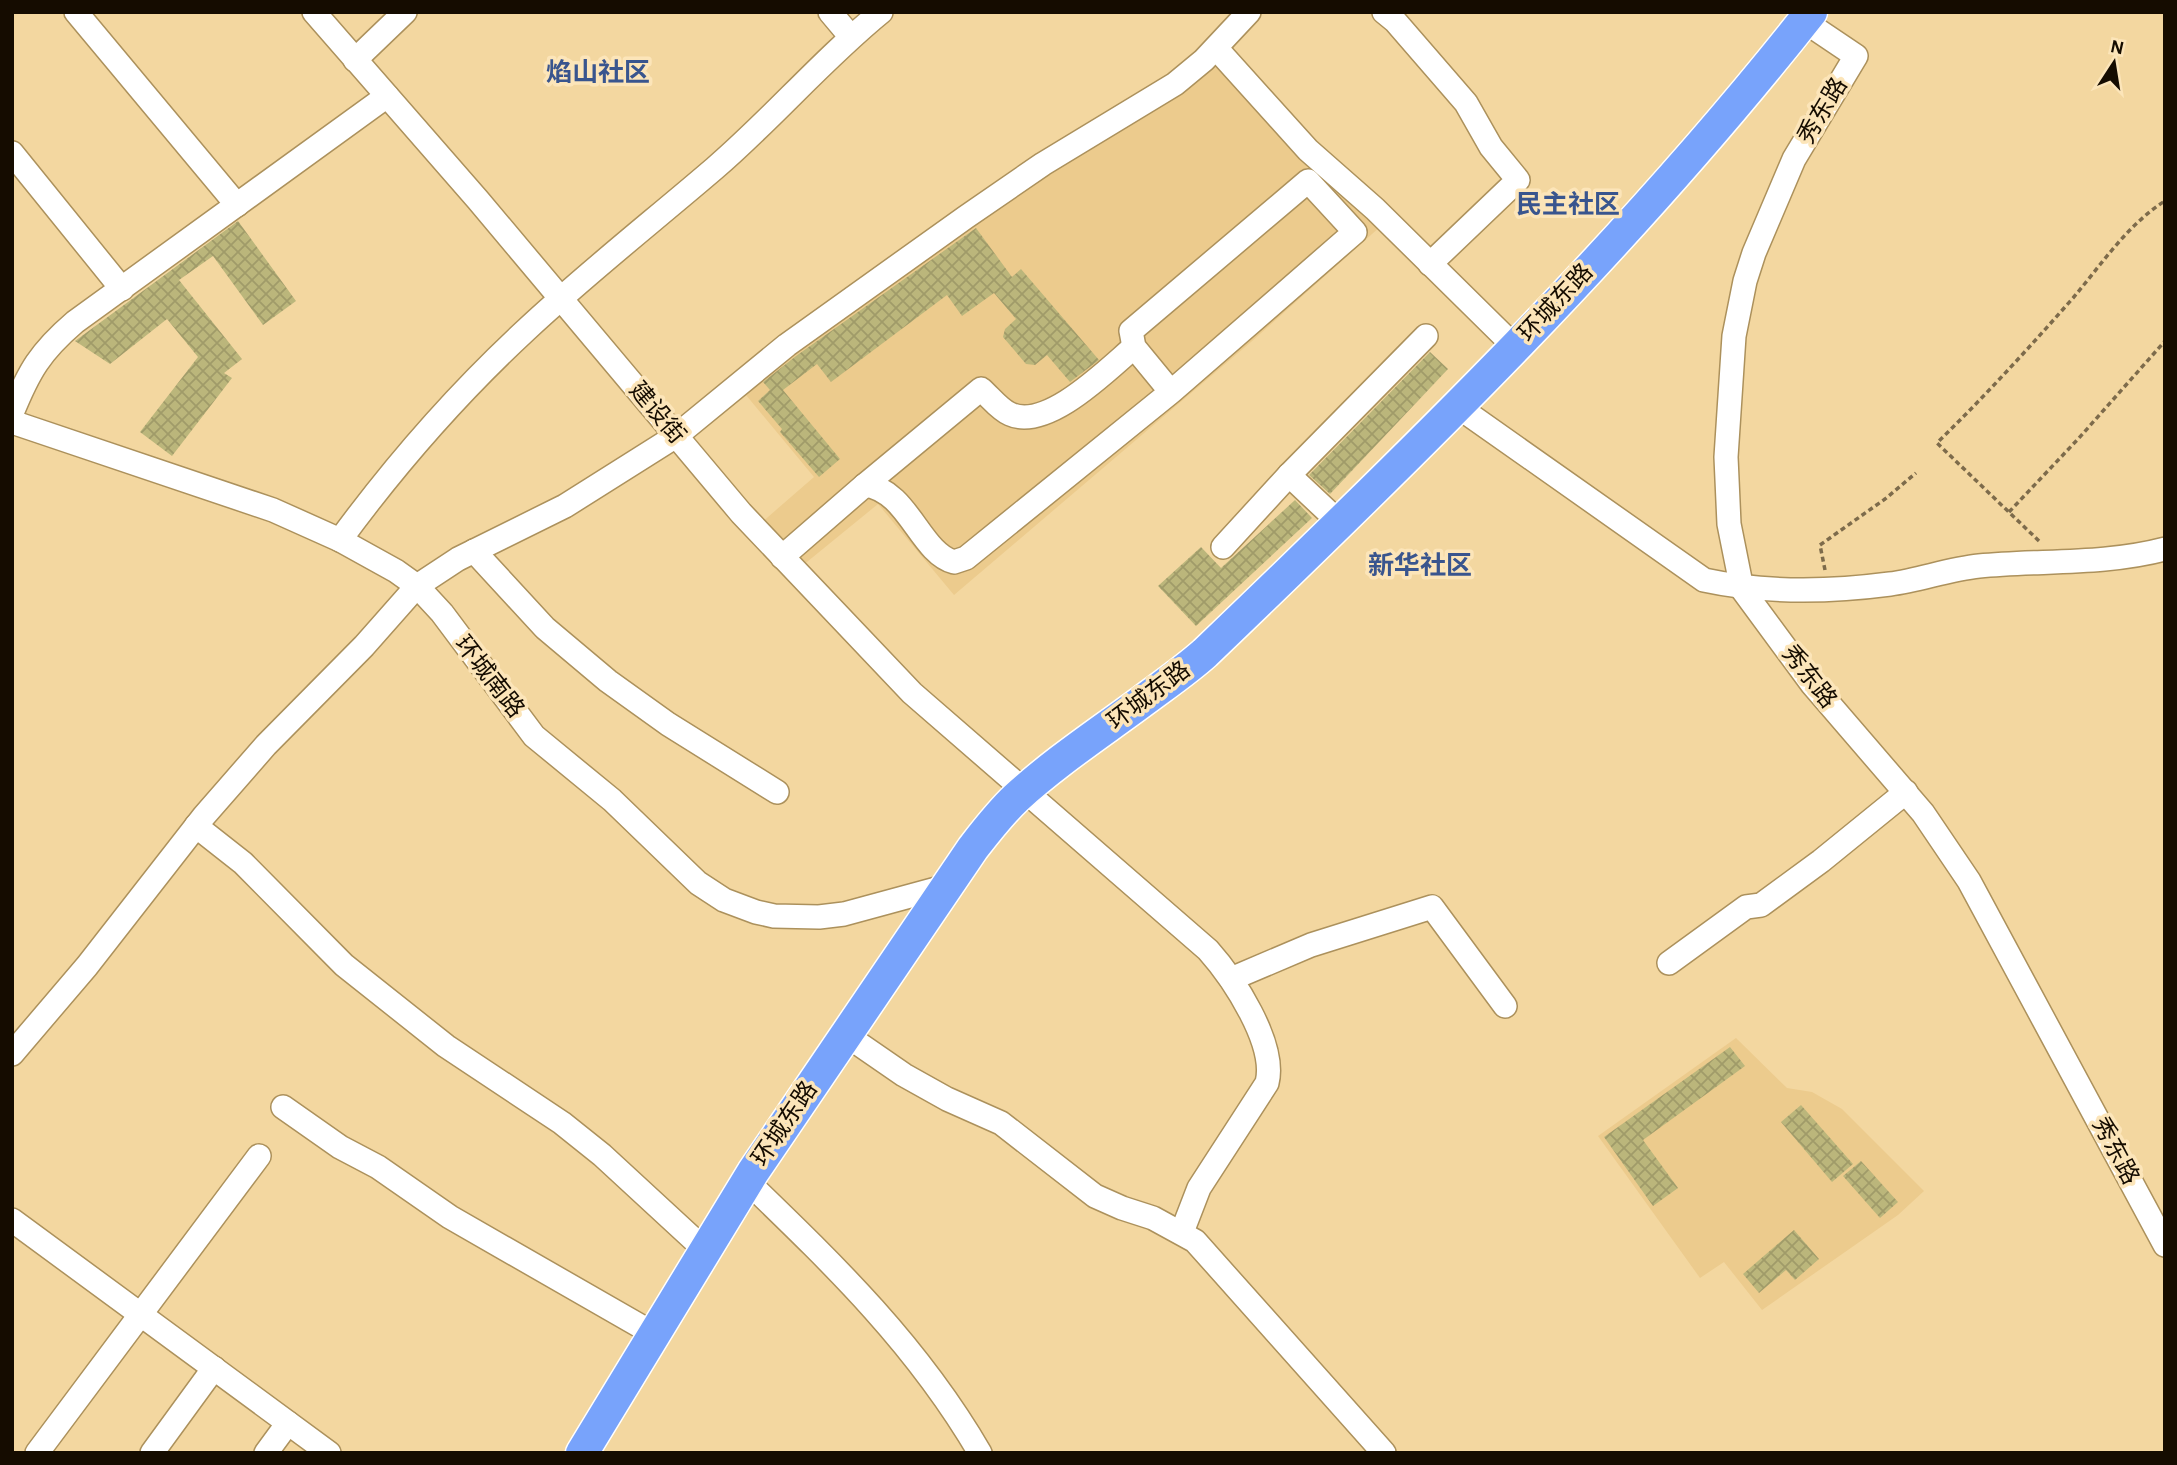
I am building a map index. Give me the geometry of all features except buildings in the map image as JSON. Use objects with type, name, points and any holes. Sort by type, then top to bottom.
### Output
[{"type":"highway","name":"环城东路","points":[[582,1453],[747,1181],[993,822],[1023,792],[1197,660],[1340,523],[1515,347],[1644,207],[1808,17]]},
{"type":"street","points":[[76,12],[237,205]]},
{"type":"street","name":"建设街","points":[[314,12],[741,513],[782,557],[912,693],[1208,950],[1225,969],[1255,1019],[1270,1074],[1267,1083],[1199,1188],[1182,1232]]},
{"type":"street","points":[[355,60],[405,12]]},
{"type":"street","points":[[831,12],[851,37]]},
{"type":"street","points":[[340,540],[374,493],[524,331],[648,222],[715,168],[851,37],[881,12]]},
{"type":"street","points":[[12,1054],[86,966],[196,826],[266,746],[364,646],[417,586],[458,559],[565,506],[676,436],[787,345],[876,280],[1043,163],[1175,83],[1216,48],[1249,12]]},
{"type":"street","points":[[1384,12],[1395,21],[1465,103],[1491,147],[1518,180],[1430,264]]},
{"type":"street","name":"秀东路","points":[[1808,17],[1856,56],[1794,159],[1754,253],[1739,309],[1734,336],[1726,491],[1732,545],[1742,589],[1812,684],[1906,792],[1947,846],[1969,881],[2165,1245]]},
{"type":"street","points":[[1216,48],[1308,150],[1375,209],[1515,347]]},
{"type":"street","points":[[12,413],[27,375],[47,348],[75,323],[387,96]]},
{"type":"street","points":[[12,153],[122,289]]},
{"type":"street","points":[[865,485],[879,488],[891,496],[941,556],[954,562],[961,561],[1171,392],[1355,232],[1308,181],[1131,331],[1134,347],[1171,392]]},
{"type":"street","points":[[1223,547],[1289,475],[1426,336]]},
{"type":"street","points":[[782,557],[981,390],[1008,414],[1026,418],[1045,414],[1080,392],[1134,347]]},
{"type":"street","points":[[1457,406],[1704,580],[1742,589],[1828,589],[1891,584],[1978,566],[2131,558],[2165,550]]},
{"type":"street","name":"环城南路","points":[[12,422],[273,510],[340,540],[396,570],[417,586],[442,613],[534,736],[611,800],[698,883],[724,900],[774,916],[819,916],[844,914],[947,886]]},
{"type":"street","points":[[1289,475],[1340,523]]},
{"type":"street","points":[[474,551],[545,628],[608,681],[668,724],[777,792]]},
{"type":"street","points":[[1669,963],[1746,907],[1760,905],[1821,861],[1906,792]]},
{"type":"street","points":[[196,826],[243,863],[344,965],[446,1046],[562,1123],[602,1155],[705,1250]]},
{"type":"street","points":[[1231,979],[1311,945],[1433,906],[1505,1006]]},
{"type":"street","points":[[846,1035],[904,1075],[947,1099],[1001,1123],[1082,1189],[1122,1208],[1153,1217],[1195,1241],[1384,1453]]},
{"type":"street","points":[[283,1107],[340,1147],[378,1167],[450,1217],[654,1334]]},
{"type":"street","points":[[37,1453],[259,1156]]},
{"type":"street","points":[[747,1181],[838,1270],[897,1333],[950,1404],[980,1453]]},
{"type":"street","points":[[12,1220],[329,1453]]},
{"type":"street","points":[[152,1453],[214,1368]]},
{"type":"street","points":[[266,1453],[288,1423]]},
{"type":"path","points":[[2059,562],[1937,443],[1981,400],[2141,219],[2165,201]]},
{"type":"path","points":[[2009,512],[2165,341]]},
{"type":"path","points":[[1828,589],[1820,545],[1885,499],[1916,472]]},
{"type":"shaded area","points":[[1216,54],[1381,226],[1251,342],[954,595],[878,504],[802,566],[761,523],[814,477],[741,389]]},
{"type":"shaded area","points":[[1736,1038],[1787,1088],[1812,1092],[1842,1109],[1924,1191],[1898,1215],[1762,1310],[1724,1262],[1700,1278],[1598,1136]]},
{"type":"district","name":"焰山社区","points":[[598,73]]},
{"type":"district","name":"民主社区","points":[[1568,205]]},
{"type":"district","name":"新华社区","points":[[1420,566]]}]
